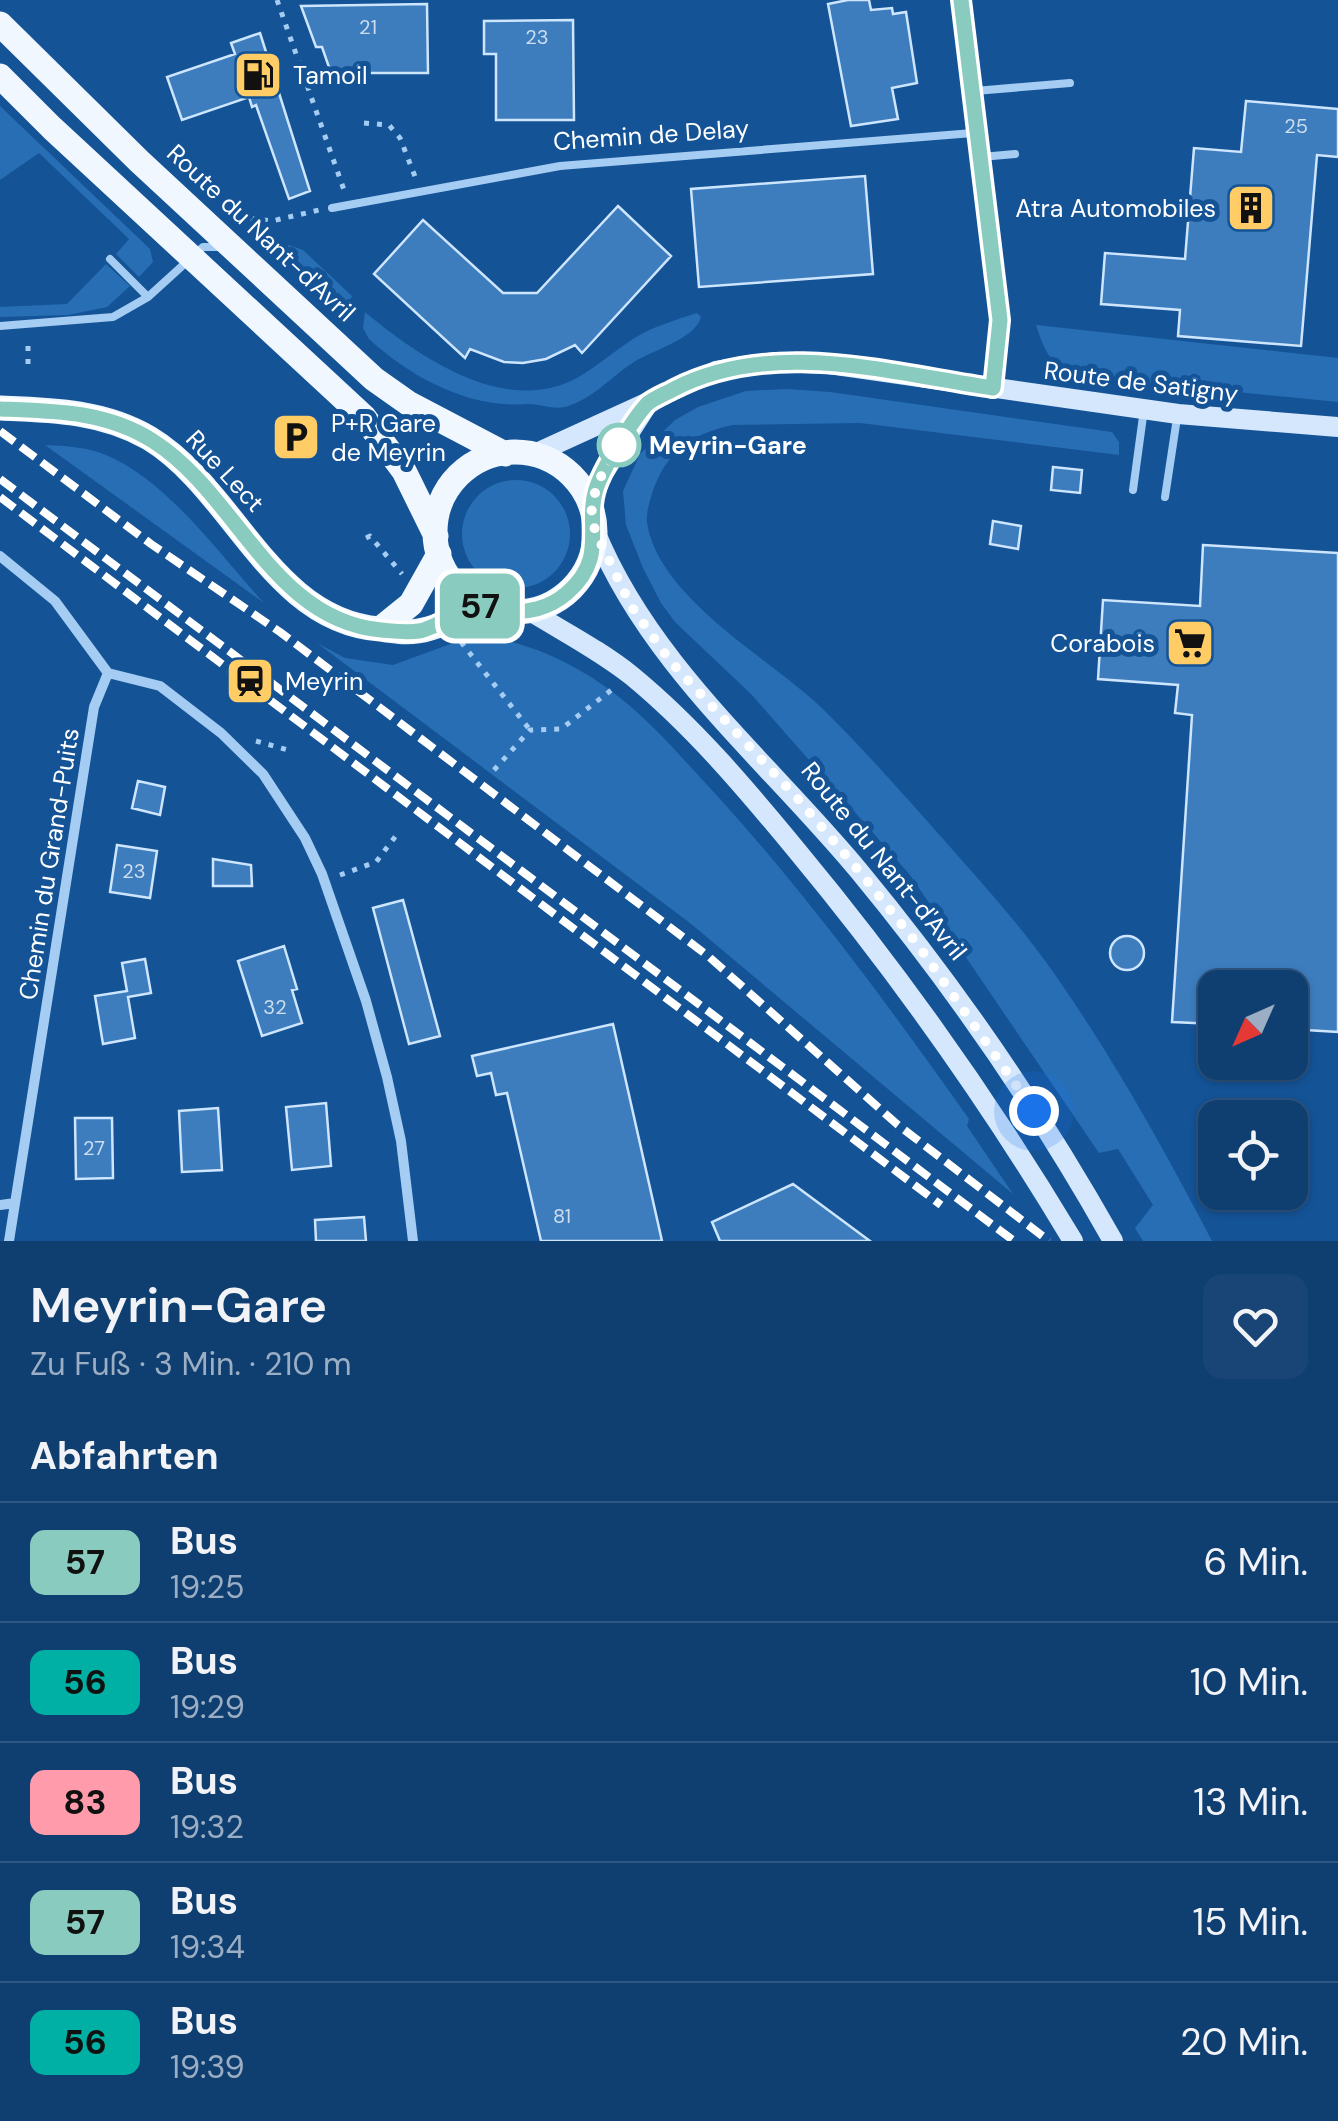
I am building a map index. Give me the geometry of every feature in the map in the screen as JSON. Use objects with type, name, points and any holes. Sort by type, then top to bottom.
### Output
[{"type":"main road","points":[[961,0],[1000,320],[993,388]]},
{"type":"main road","name":"Route du Nant-d'Avril","points":[[0,24],[232,248],[374,378],[408,403],[505,454]]},
{"type":"main road","points":[[0,76],[364,417],[404,471],[456,586],[482,605],[506,612],[530,611],[561,598],[577,583],[592,553],[599,480],[649,402]]},
{"type":"main road","name":"Route de Satigny","points":[[532,454],[716,371],[775,362],[829,364],[1178,414],[1338,427]]},
{"type":"main road","name":"Rue Lect","points":[[0,408],[102,418],[151,440],[199,480],[277,574],[341,622],[380,630],[421,631],[482,605]]},
{"type":"main road","points":[[380,630],[411,604],[437,545],[438,513],[454,482],[472,466],[505,454],[532,454],[568,472],[593,519]]},
{"type":"main road","name":"Route du Nant-d'Avril","points":[[593,519],[631,606],[671,662],[798,799],[918,945],[1034,1111],[1113,1241]]},
{"type":"main road","points":[[530,611],[608,658],[655,696],[772,821],[943,1039],[1073,1241]]},
{"type":"street","points":[[0,556],[56,601],[108,673],[160,686],[242,750],[282,799],[306,838],[366,1001],[388,1077],[414,1241]]},
{"type":"street","name":"Chemin du Grand-Puits","points":[[8,1241],[94,707],[108,673]]},
{"type":"street","points":[[0,1206],[15,1203]]},
{"type":"lane","points":[[972,91],[1070,83]]},
{"type":"lane","name":"Chemin de Delay","points":[[332,208],[560,166],[978,133]]},
{"type":"lane","points":[[981,157],[1016,154]]},
{"type":"lane","points":[[0,326],[113,317],[148,296],[203,247],[232,248]]},
{"type":"lane","points":[[110,259],[148,296]]},
{"type":"lane","points":[[1133,490],[1144,409]]},
{"type":"lane","points":[[1165,497],[1178,414]]},
{"type":"path","points":[[277,0],[346,195],[346,205]]},
{"type":"path","points":[[364,123],[389,125],[400,138],[422,190]]},
{"type":"path","points":[[234,216],[248,221],[272,221],[332,208]]},
{"type":"path","points":[[28,325],[28,364]]},
{"type":"path","points":[[366,538],[370,536],[408,580]]},
{"type":"path","points":[[455,635],[530,730]]},
{"type":"path","points":[[494,770],[530,730],[561,729],[614,688]]},
{"type":"path","points":[[242,750],[254,740],[288,750]]},
{"type":"path","points":[[340,875],[376,862],[398,833]]},
{"type":"shaded area","points":[[0,106],[150,249],[153,262],[139,277],[116,254],[129,239],[39,153],[0,180]]},
{"type":"shaded area","points":[[289,245],[303,250],[352,296],[345,317],[280,251]]},
{"type":"shaded area","points":[[106,264],[130,286],[107,307],[68,315],[0,317],[0,307],[67,304]]},
{"type":"shaded area","points":[[365,312],[410,346],[463,376],[519,390],[547,389],[575,379],[648,331],[697,313],[701,317],[682,338],[634,362],[588,396],[559,408],[484,401],[442,388],[403,366],[369,339],[363,328]]},
{"type":"shaded area","points":[[1036,325],[1338,358],[1338,402],[1077,376],[1050,356]]},
{"type":"shaded area","points":[[787,389],[1112,432],[1119,442],[1119,455],[860,423],[733,425],[692,440],[672,457],[657,480],[647,523],[656,551],[695,603],[826,712],[1022,930],[1113,1064],[1212,1241],[1143,1241],[1135,1228],[1153,1205],[1118,1149],[1099,1153],[910,875],[751,694],[675,622],[643,568],[626,525],[623,491],[640,454],[675,420],[698,407],[746,391]]},
{"type":"shaded area","points":[[45,445],[99,452],[151,482],[191,520],[264,603]]},
{"type":"shaded area","points":[[516,480],[537,484],[554,496],[566,513],[570,534],[566,555],[554,572],[537,584],[516,588],[495,584],[478,572],[466,555],[462,534],[466,513],[478,496],[495,484]]},
{"type":"shaded area","points":[[497,638],[546,653],[591,677],[633,709],[684,760],[755,838],[850,956],[969,1119],[967,1126],[1013,1194],[690,923],[317,643],[345,658],[393,665],[453,643]]},
{"type":"building","points":[[869,0],[871,10],[892,8],[893,14],[906,12],[917,83],[892,88],[898,119],[851,126],[828,4]]},
{"type":"building","points":[[427,4],[428,73],[331,73],[322,47],[316,47],[301,6]]},
{"type":"building","points":[[573,20],[574,120],[496,120],[496,54],[484,54],[484,21]]},
{"type":"building","points":[[260,33],[310,191],[289,199],[256,105],[252,107],[249,97],[182,120],[167,77],[235,54],[231,43]]},
{"type":"building","name":"Atra Automobiles","points":[[1246,101],[1338,109],[1338,157],[1317,155],[1301,346],[1178,336],[1180,310],[1101,304],[1105,253],[1185,259],[1194,148],[1241,152]]},
{"type":"building","points":[[865,176],[873,274],[699,287],[691,189]]},
{"type":"building","points":[[618,206],[671,256],[582,353],[575,345],[546,359],[523,363],[504,362],[470,349],[465,358],[374,274],[423,220],[503,293],[537,293]]},
{"type":"building","points":[[1053,467],[1082,470],[1080,493],[1051,490]]},
{"type":"building","points":[[993,521],[1021,526],[1018,549],[990,544]]},
{"type":"building","points":[[1203,545],[1338,553],[1338,1032],[1308,1030],[1308,970],[1198,970],[1198,1023],[1172,1022],[1192,715],[1175,713],[1178,685],[1098,679],[1103,600],[1200,606]]},
{"type":"building","points":[[138,781],[165,787],[160,815],[132,808]]},
{"type":"building","points":[[117,845],[157,851],[150,898],[110,892]]},
{"type":"building","points":[[213,859],[251,865],[252,886],[213,886]]},
{"type":"building","points":[[403,900],[440,1036],[409,1044],[373,908]]},
{"type":"building","points":[[1127,936],[1139,941],[1144,953],[1139,965],[1127,970],[1115,965],[1110,953],[1115,941]]},
{"type":"building","points":[[284,946],[302,1023],[262,1036],[238,961]]},
{"type":"building","points":[[145,959],[151,993],[128,997],[135,1038],[103,1044],[95,996],[127,991],[122,963]]},
{"type":"building","points":[[613,1024],[662,1241],[541,1241],[507,1093],[496,1095],[491,1073],[477,1076],[472,1056]]},
{"type":"building","points":[[326,1103],[331,1166],[292,1170],[286,1107]]},
{"type":"building","points":[[218,1108],[222,1170],[182,1172],[179,1111]]},
{"type":"building","points":[[75,1118],[112,1118],[113,1178],[76,1179]]},
{"type":"building","points":[[793,1184],[870,1241],[720,1241],[712,1222]]},
{"type":"building","points":[[364,1217],[366,1241],[316,1241],[315,1220]]},
{"type":"railway","points":[[0,431],[151,544],[280,632],[708,956],[898,1125],[1049,1241]]},
{"type":"railway","points":[[0,479],[1014,1241]]},
{"type":"railway","points":[[0,497],[941,1205]]},
{"type":"bus line","name":"57","points":[[0,409],[86,414],[120,424],[168,450],[199,480],[277,574],[341,622],[366,629],[421,631],[482,605],[518,612],[551,604],[584,574],[594,542],[591,506],[599,480],[619,446],[649,402],[695,378],[734,366],[798,362],[993,388],[1000,320],[961,0]]},
{"type":"place","name":"Tamoil","points":[[258,75]]},
{"type":"place","name":"Atra Automobiles","points":[[1251,208]]},
{"type":"place","name":"P+R Gare de Meyrin","points":[[296,437]]},
{"type":"place","name":"Meyrin-Gare","points":[[619,445]]},
{"type":"place","name":"Corabois","points":[[1190,643]]},
{"type":"place","name":"Meyrin","points":[[250,681]]},
{"type":"route","points":[[619,445],[599,480],[591,506],[595,531],[609,566],[631,606],[671,662],[860,872],[918,945],[1034,1111]]}]
